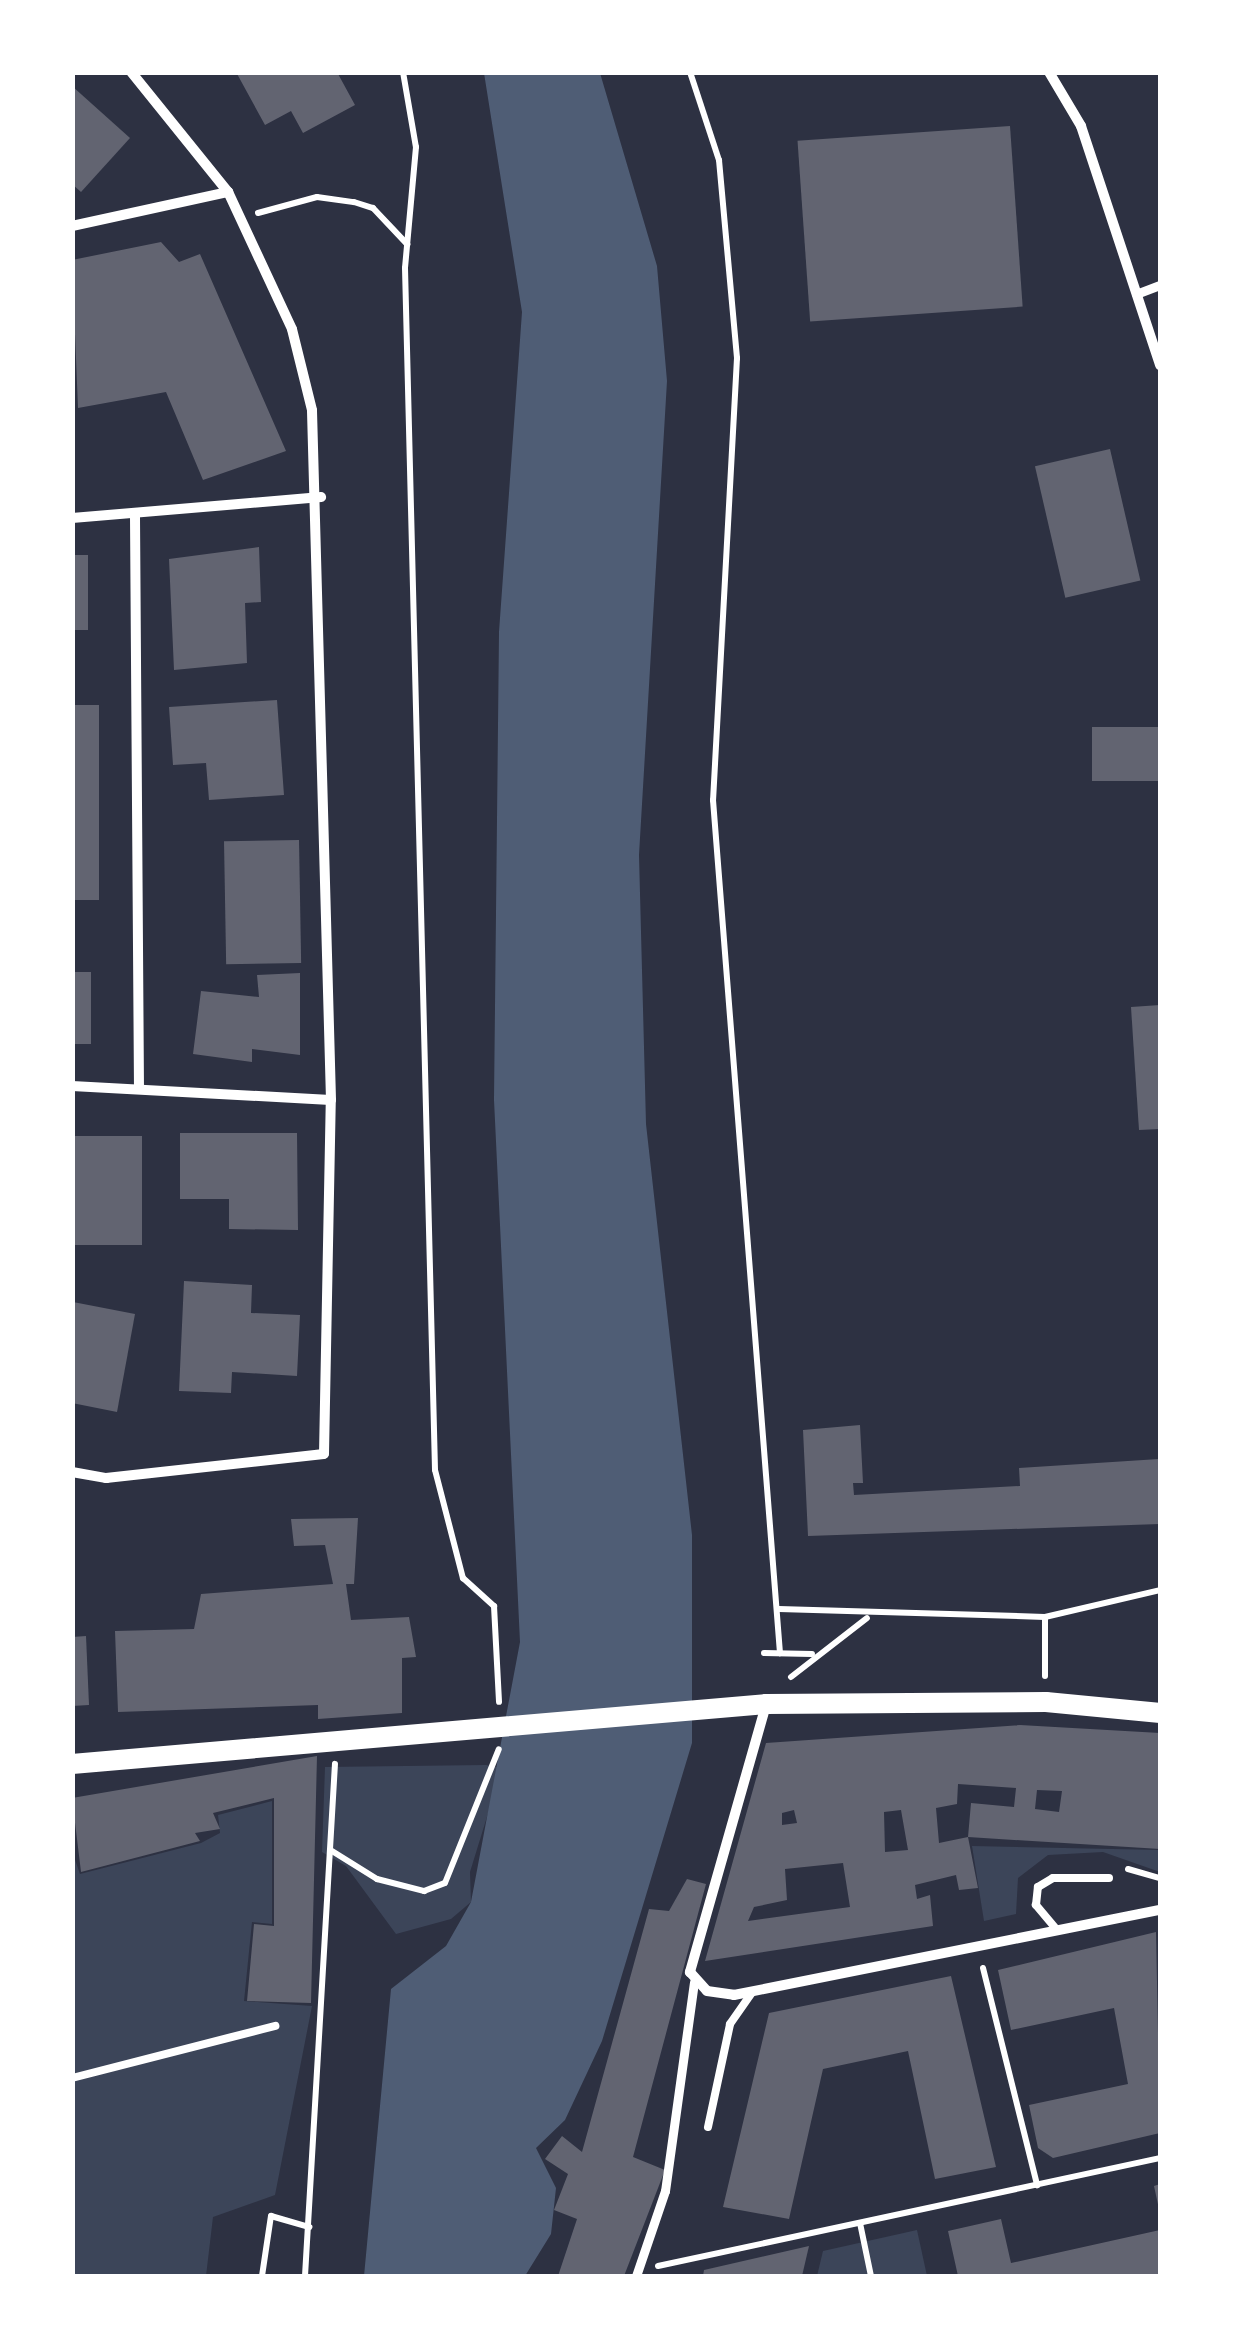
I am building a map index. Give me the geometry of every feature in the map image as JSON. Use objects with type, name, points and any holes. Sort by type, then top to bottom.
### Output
[{"type":"main road","points":[[72,1764],[417,1730],[766,1704],[1046,1702],[1160,1713]]},
{"type":"street","points":[[72,1472],[106,1478],[324,1454],[330,1100],[321,497],[305,371],[228,192],[131,72]]},
{"type":"street","points":[[1048,72],[1081,126],[1160,365]]},
{"type":"street","points":[[72,226],[228,192]]},
{"type":"street","points":[[1136,294],[1160,285]]},
{"type":"street","points":[[72,518],[135,517],[321,497]]},
{"type":"street","points":[[135,517],[139,1088]]},
{"type":"street","points":[[72,1086],[330,1100]]},
{"type":"street","points":[[638,2273],[666,2191],[694,1982],[766,1704]]},
{"type":"street","points":[[694,1982],[722,1995],[752,1992],[1160,1910]]},
{"type":"lane","points":[[1057,1930],[1036,1905],[1038,1887],[1109,1878]]},
{"type":"lane","points":[[708,2127],[730,2024],[752,1992]]},
{"type":"lane","points":[[72,2078],[275,2026]]},
{"type":"path","points":[[403,72],[416,147],[408,245],[435,1470],[462,1578],[494,1606],[499,1713]]},
{"type":"path","points":[[690,72],[718,160],[737,358],[714,800],[780,1654]]},
{"type":"path","points":[[242,218],[316,197],[354,202],[408,245]]},
{"type":"path","points":[[778,1609],[870,1617],[1045,1617],[1160,1590]]},
{"type":"path","points":[[764,1653],[812,1654],[870,1617]]},
{"type":"path","points":[[1045,1617],[1046,1702]]},
{"type":"path","points":[[332,1851],[377,1880],[424,1891],[445,1883],[500,1758],[499,1728]]},
{"type":"path","points":[[305,2276],[332,1851],[335,1738]]},
{"type":"path","points":[[1117,1865],[1160,1878]]},
{"type":"path","points":[[978,1945],[1036,2185]]},
{"type":"path","points":[[638,2273],[1160,2158]]},
{"type":"path","points":[[262,2276],[271,2216],[309,2227]]},
{"type":"path","points":[[860,2223],[871,2276]]},
{"type":"shaded area","points":[[484,73],[600,73],[657,266],[667,381],[639,855],[646,1124],[692,1535],[692,1743],[602,2041],[565,2120],[536,2148],[556,2188],[551,2234],[525,2276],[364,2276],[391,1989],[446,1946],[471,1902],[520,1642],[494,1100],[499,632],[522,312]]},
{"type":"shaded area","points":[[325,1767],[502,1768],[470,1872],[471,1902],[451,1919],[396,1934],[346,1866],[322,1852]]},
{"type":"shaded area","points":[[272,1801],[272,1924],[252,1922],[244,2001],[312,2006],[275,2195],[213,2217],[206,2276],[73,2276],[72,1851],[80,1874],[201,1843],[220,1833],[218,1815]]},
{"type":"shaded area","points":[[972,1846],[1160,1850],[1160,1872],[1103,1852],[1048,1855],[1018,1878],[1016,1914],[984,1921]]},
{"type":"shaded area","points":[[917,2230],[927,2276],[817,2276],[823,2251]]},
{"type":"building","points":[[236,72],[337,72],[355,105],[303,133],[291,111],[265,125]]},
{"type":"building","points":[[72,86],[130,138],[81,192],[72,184]]},
{"type":"building","points":[[1010,126],[1023,307],[810,321],[798,141]]},
{"type":"building","points":[[161,242],[179,262],[200,254],[286,451],[203,480],[166,392],[78,408],[72,260]]},
{"type":"building","points":[[1110,449],[1140,581],[1065,598],[1035,466]]},
{"type":"building","points":[[259,547],[261,602],[245,603],[247,663],[174,670],[169,559]]},
{"type":"building","points":[[72,555],[88,555],[88,630],[72,630]]},
{"type":"building","points":[[277,700],[284,795],[209,800],[206,763],[173,765],[169,707]]},
{"type":"building","points":[[72,705],[99,705],[99,900],[72,900]]},
{"type":"building","points":[[1092,727],[1160,727],[1160,781],[1092,781]]},
{"type":"building","points":[[299,840],[301,963],[226,964],[224,841]]},
{"type":"building","points":[[72,972],[91,972],[91,1044],[72,1044]]},
{"type":"building","points":[[300,973],[300,1055],[252,1049],[252,1062],[193,1054],[201,991],[259,997],[257,975]]},
{"type":"building","points":[[1160,1005],[1160,1129],[1139,1130],[1131,1007]]},
{"type":"building","points":[[180,1133],[297,1133],[298,1230],[229,1229],[229,1199],[180,1199]]},
{"type":"building","points":[[72,1136],[142,1136],[142,1245],[72,1245]]},
{"type":"building","points":[[184,1281],[252,1285],[251,1313],[300,1315],[297,1376],[232,1372],[231,1393],[179,1391]]},
{"type":"building","points":[[73,1302],[135,1314],[117,1412],[72,1403]]},
{"type":"building","points":[[860,1425],[863,1483],[853,1483],[854,1495],[1020,1486],[1019,1468],[1159,1459],[1160,1524],[808,1536],[803,1430]]},
{"type":"building","points":[[358,1518],[354,1584],[346,1584],[351,1620],[409,1617],[416,1657],[402,1658],[402,1713],[318,1719],[318,1705],[118,1712],[115,1631],[194,1629],[201,1594],[333,1584],[325,1545],[294,1546],[291,1519]]},
{"type":"building","points":[[86,1636],[89,1705],[72,1706],[72,1637]]},
{"type":"building","points":[[1020,1725],[1160,1733],[1160,1849],[968,1837],[978,1888],[959,1890],[956,1875],[915,1885],[917,1899],[930,1895],[933,1926],[705,1961],[766,1743]],"holes":[[[958,1784],[1016,1788],[1014,1807],[971,1803],[968,1837],[939,1843],[936,1808],[957,1804]],[[1037,1790],[1062,1791],[1059,1812],[1035,1809]],[[794,1810],[797,1823],[782,1825],[782,1813]],[[901,1810],[908,1850],[885,1852],[884,1812]],[[843,1863],[850,1907],[748,1921],[754,1907],[787,1900],[785,1869]]]},
{"type":"building","points":[[317,1756],[311,2003],[247,2001],[254,1924],[274,1926],[274,1798],[213,1813],[220,1829],[195,1833],[200,1841],[81,1872],[72,1798]]},
{"type":"building","points":[[687,1879],[706,1884],[633,2157],[665,2170],[624,2276],[558,2276],[577,2219],[554,2210],[568,2174],[545,2159],[562,2136],[582,2152],[649,1909],[669,1911]]},
{"type":"building","points":[[1156,1932],[1160,2133],[1053,2158],[1038,2148],[1029,2105],[1128,2084],[1114,2008],[1011,2030],[998,1970]]},
{"type":"building","points":[[951,1976],[996,2167],[935,2179],[908,2051],[823,2069],[789,2219],[723,2207],[769,2013]]},
{"type":"building","points":[[1160,2184],[1160,2209],[1159,2209],[1154,2186]]},
{"type":"building","points":[[1001,2219],[1011,2263],[1160,2230],[1160,2276],[958,2276],[948,2231]]},
{"type":"building","points":[[809,2246],[802,2276],[703,2276],[704,2270]]}]
